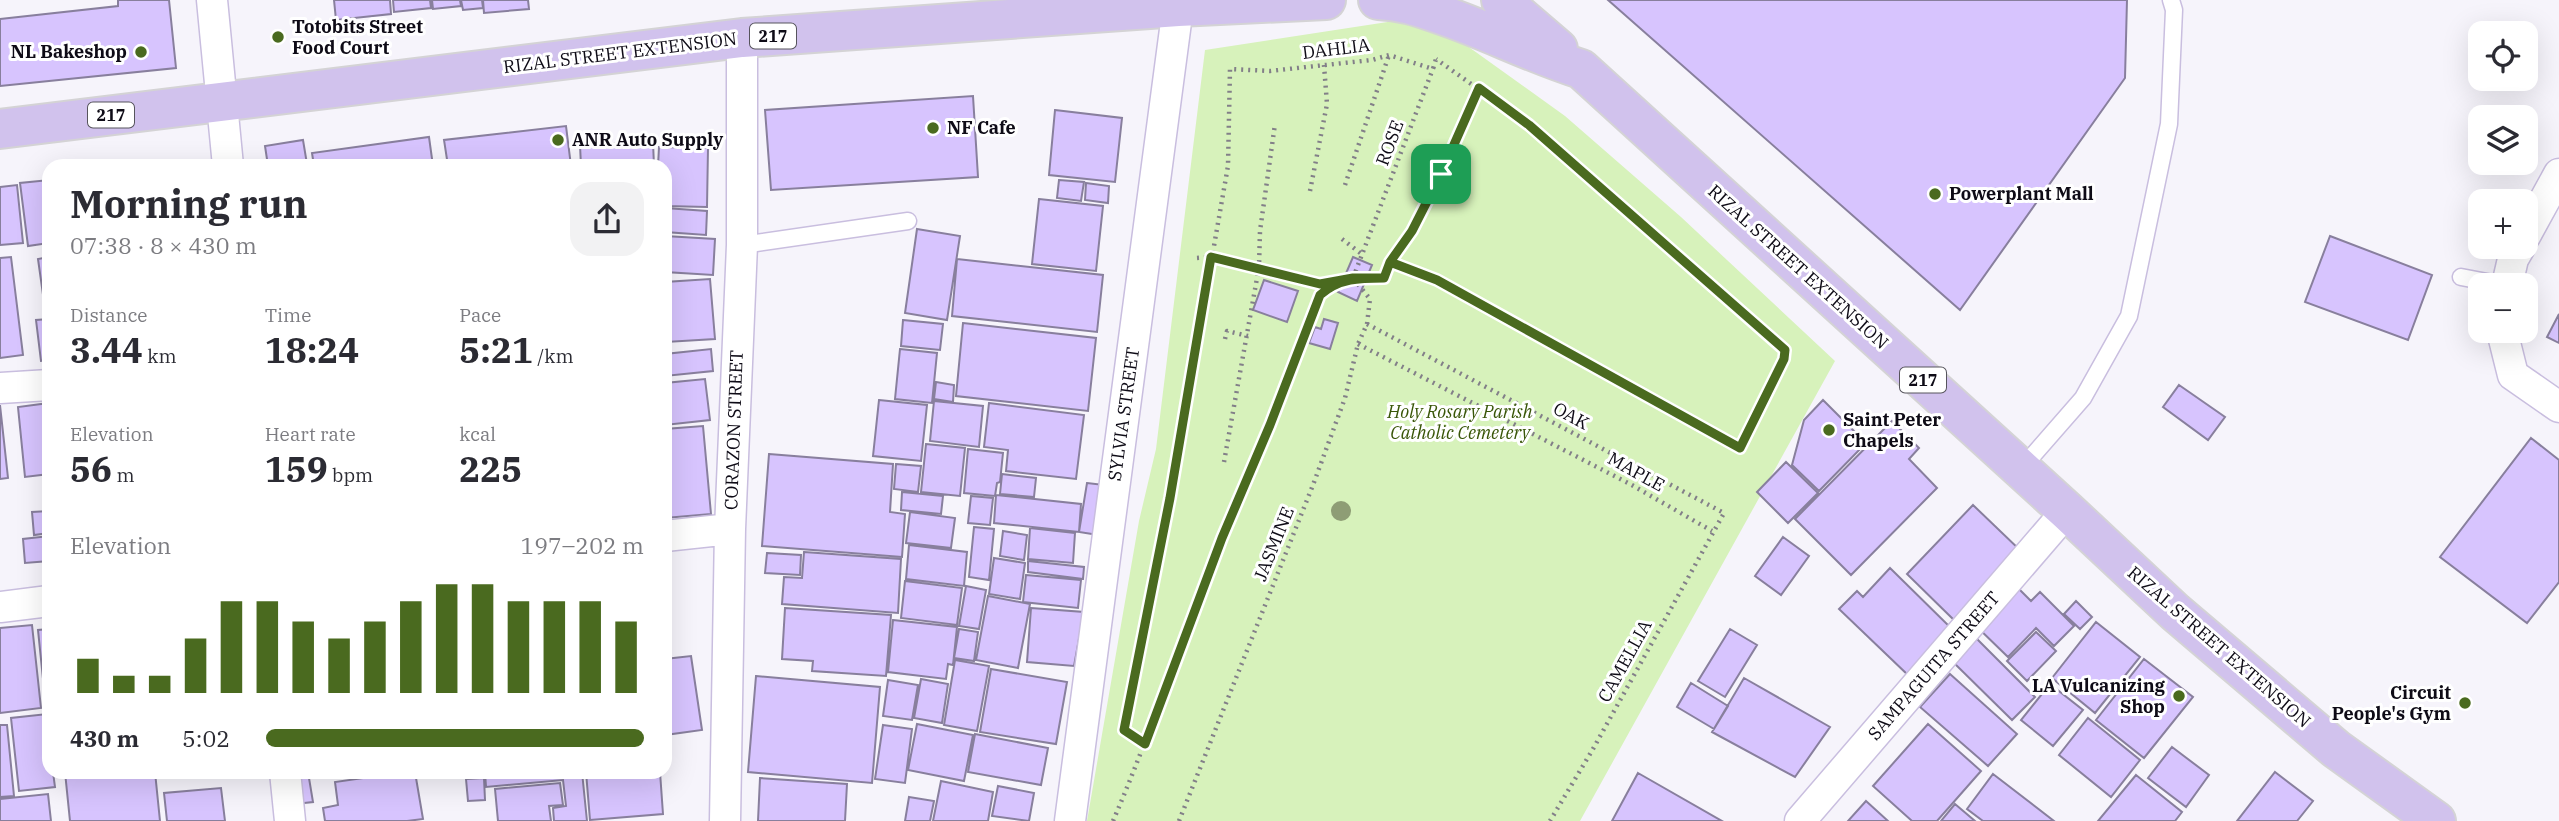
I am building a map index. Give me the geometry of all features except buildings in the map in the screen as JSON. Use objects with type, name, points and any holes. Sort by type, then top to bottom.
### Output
[{"type":"main road","name":"RIZAL STREET EXTENSION","points":[[0,129],[742,38],[1178,7],[1326,0]]},
{"type":"main road","name":"RIZAL STREET EXTENSION","points":[[1378,0],[1401,1],[1486,30],[1545,57],[1581,69],[2175,612],[2298,718],[2373,778],[2436,821]]},
{"type":"main road","points":[[1501,0],[1581,69]]},
{"type":"street","points":[[212,0],[227,159]]},
{"type":"street","name":"SYLVIA STREET","points":[[1070,821],[1178,7]]},
{"type":"street","name":"CORAZON STREET","points":[[725,821],[730,529],[742,245],[742,38]]},
{"type":"street","points":[[2538,212],[2559,174]]},
{"type":"street","points":[[2505,343],[2513,375],[2559,407]]},
{"type":"street","points":[[0,388],[42,385]]},
{"type":"street","name":"SAMPAGUITA STREET","points":[[1800,821],[2067,511]]},
{"type":"street","points":[[672,536],[730,529]]},
{"type":"street","points":[[0,607],[42,602]]},
{"type":"street","points":[[286,779],[290,821]]},
{"type":"lane","points":[[2021,469],[2083,398],[2129,316],[2169,124],[2174,10],[2171,0]]},
{"type":"lane","points":[[742,245],[908,221]]},
{"type":"lane","points":[[2461,277],[2468,278]]},
{"type":"path","points":[[1433,69],[1439,50]]},
{"type":"path","points":[[1345,185],[1389,55]]},
{"type":"path","name":"DAHLIA","points":[[1211,257],[1228,166],[1230,69],[1270,71],[1372,60],[1389,55],[1433,69]]},
{"type":"path","points":[[1390,262],[1437,280],[1740,448],[1784,359],[1785,350],[1529,125],[1436,59]]},
{"type":"path","points":[[1310,191],[1327,104],[1324,65]]},
{"type":"path","name":"ROSE","points":[[1353,278],[1433,69]]},
{"type":"path","points":[[1197,258],[1211,257],[1259,267],[1320,284],[1353,278],[1384,278],[1390,262],[1412,231],[1436,185],[1479,88]]},
{"type":"path","points":[[1224,462],[1259,267],[1260,231],[1275,124]]},
{"type":"path","points":[[1342,239],[1363,255]]},
{"type":"path","points":[[1145,744],[1124,730],[1170,498],[1211,257]]},
{"type":"path","points":[[1320,295],[1330,286],[1353,278]]},
{"type":"path","name":"JASMINE","points":[[1179,821],[1349,388],[1358,344],[1367,324],[1370,299],[1353,278]]},
{"type":"path","points":[[1113,821],[1145,744],[1222,538],[1270,425],[1320,295],[1320,284]]},
{"type":"path","name":"OAK","points":[[1367,324],[1724,513]]},
{"type":"path","points":[[1226,339],[1227,331],[1248,336]]},
{"type":"path","name":"MAPLE","points":[[1358,344],[1607,472],[1713,531]]},
{"type":"path","name":"CAMELLIA","points":[[1549,821],[1593,749],[1724,513]]},
{"type":"green space","name":"Holy Rosary Parish Catholic Cemetery","points":[[1394,21],[1459,40],[1565,116],[1681,217],[1835,361],[1580,821],[1087,821],[1139,521],[1156,449],[1205,50]]},
{"type":"place","name":"Totobits Street Food Court","points":[[278,37]]},
{"type":"place","name":"NL Bakeshop","points":[[141,52]]},
{"type":"place","name":"NF Cafe","points":[[933,128]]},
{"type":"place","name":"ANR Auto Supply","points":[[558,140]]},
{"type":"place","name":"Powerplant Mall","points":[[1935,194]]},
{"type":"place","name":"Saint Peter Chapels","points":[[1829,430]]},
{"type":"place","name":"LA Vulcanizing Shop","points":[[2179,696]]},
{"type":"place","name":"Circuit People's Gym","points":[[2465,703]]},
{"type":"route","points":[[1441,174],[1412,231],[1390,262],[1384,278],[1353,278],[1320,284],[1211,257],[1170,498],[1124,730],[1145,744],[1222,538],[1270,425],[1320,295],[1330,286],[1353,278],[1384,278],[1390,262],[1437,280],[1740,448],[1784,359],[1785,350],[1529,125],[1479,88],[1441,174]]}]
